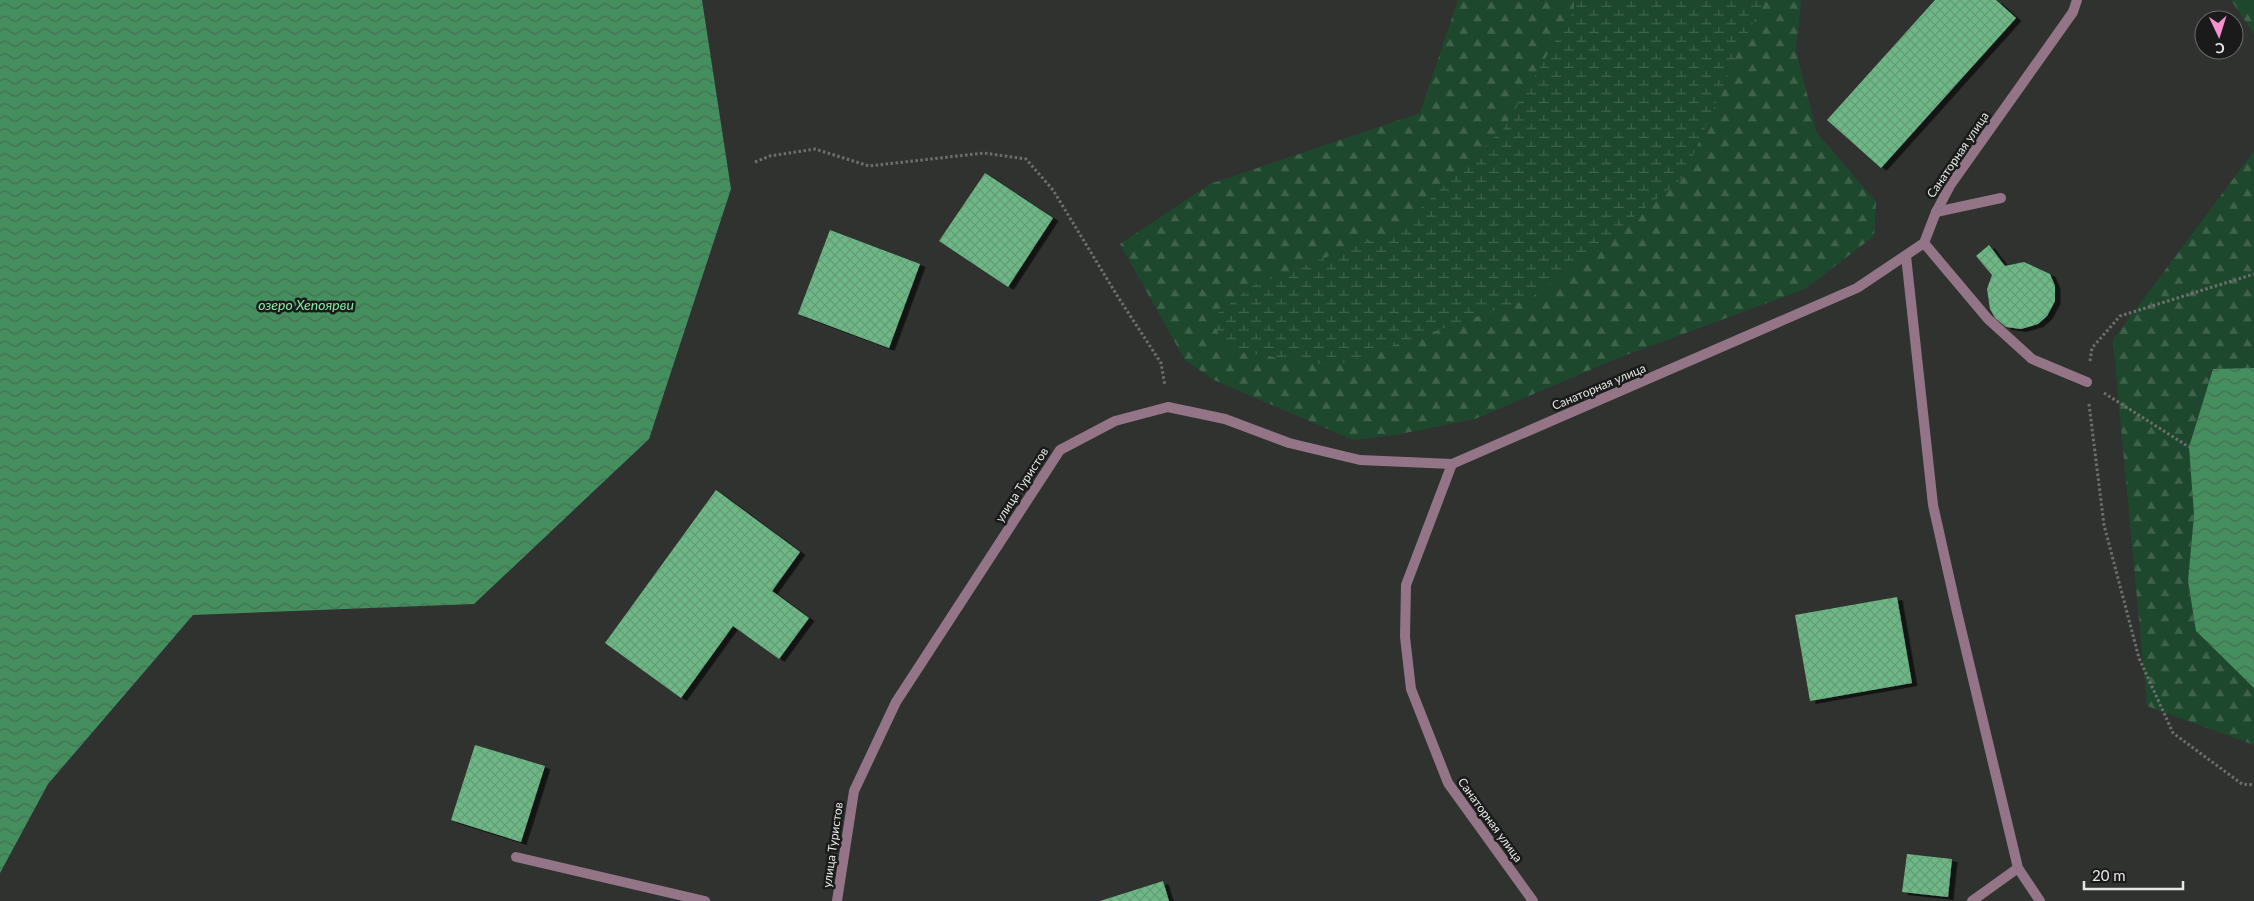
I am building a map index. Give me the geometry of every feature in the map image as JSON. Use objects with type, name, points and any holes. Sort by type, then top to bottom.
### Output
[{"type":"street","name":"Санаторная улица","points":[[1533,901],[1448,783],[1411,689],[1405,637],[1406,585],[1452,464],[1857,288],[1924,243],[1936,212],[1951,184],[2073,12],[2077,0]]},
{"type":"street","points":[[1936,212],[2001,198]]},
{"type":"street","points":[[1924,243],[1988,318],[2032,359],[2087,382]]},
{"type":"street","points":[[1906,256],[1934,505],[1957,612],[2018,868],[2040,901]]},
{"type":"street","name":"улица Туристов","points":[[838,901],[854,791],[896,702],[1060,450],[1115,420],[1168,407],[1225,419],[1289,443],[1360,460],[1452,464]]},
{"type":"street","points":[[516,857],[705,901]]},
{"type":"street","points":[[1972,901],[2018,868]]},
{"type":"path","points":[[755,162],[770,156],[815,149],[869,166],[984,153],[1026,159],[1053,190],[1118,298],[1161,362],[1168,407]]},
{"type":"path","points":[[2254,274],[2120,316],[2092,348],[2087,382],[2104,525],[2138,658],[2173,733],[2242,784],[2254,785]]},
{"type":"path","points":[[2087,382],[2189,447]]},
{"type":"green space","points":[[1458,0],[1801,0],[1796,51],[1817,133],[1876,202],[1874,236],[1805,289],[1618,358],[1475,419],[1395,435],[1353,440],[1212,379],[1185,360],[1120,244],[1210,184],[1420,113]]},
{"type":"green space","points":[[1574,0],[1765,0],[1739,50],[1683,178],[1531,298],[1334,366],[1227,350],[1211,319],[1252,286],[1399,229],[1504,128],[1574,10]]},
{"type":"green space","points":[[2231,0],[2254,0],[2254,34],[2244,19],[2244,10],[2238,10]]},
{"type":"green space","points":[[2254,151],[2254,368],[2213,369],[2189,447],[2194,515],[2188,581],[2196,631],[2254,688],[2254,745],[2147,706],[2113,340]]},
{"type":"water","name":"озеро Хепоярви","points":[[0,0],[702,0],[731,189],[649,439],[474,604],[193,615],[48,784],[0,873]]},
{"type":"water","points":[[2254,368],[2254,688],[2196,631],[2188,581],[2194,515],[2189,447],[2213,369]]},
{"type":"building","points":[[1935,0],[1996,0],[2016,18],[1881,168],[1827,120]]},
{"type":"building","points":[[985,173],[1053,218],[1008,287],[939,241]]},
{"type":"building","points":[[830,230],[920,264],[889,348],[798,314]]},
{"type":"building","points":[[1989,245],[2005,266],[2024,262],[2050,274],[2055,286],[2055,301],[2047,316],[2038,324],[2021,329],[2006,327],[1995,318],[1990,309],[1987,289],[1992,275],[1976,256]]},
{"type":"building","points":[[716,490],[800,552],[772,591],[809,618],[779,659],[733,626],[681,698],[605,643]]},
{"type":"building","points":[[1897,597],[1912,683],[1810,701],[1795,615]]},
{"type":"building","points":[[475,745],[545,766],[521,842],[451,820]]},
{"type":"building","points":[[1907,854],[1952,859],[1948,897],[1902,892]]},
{"type":"building","points":[[1163,881],[1169,901],[1100,901]]}]
